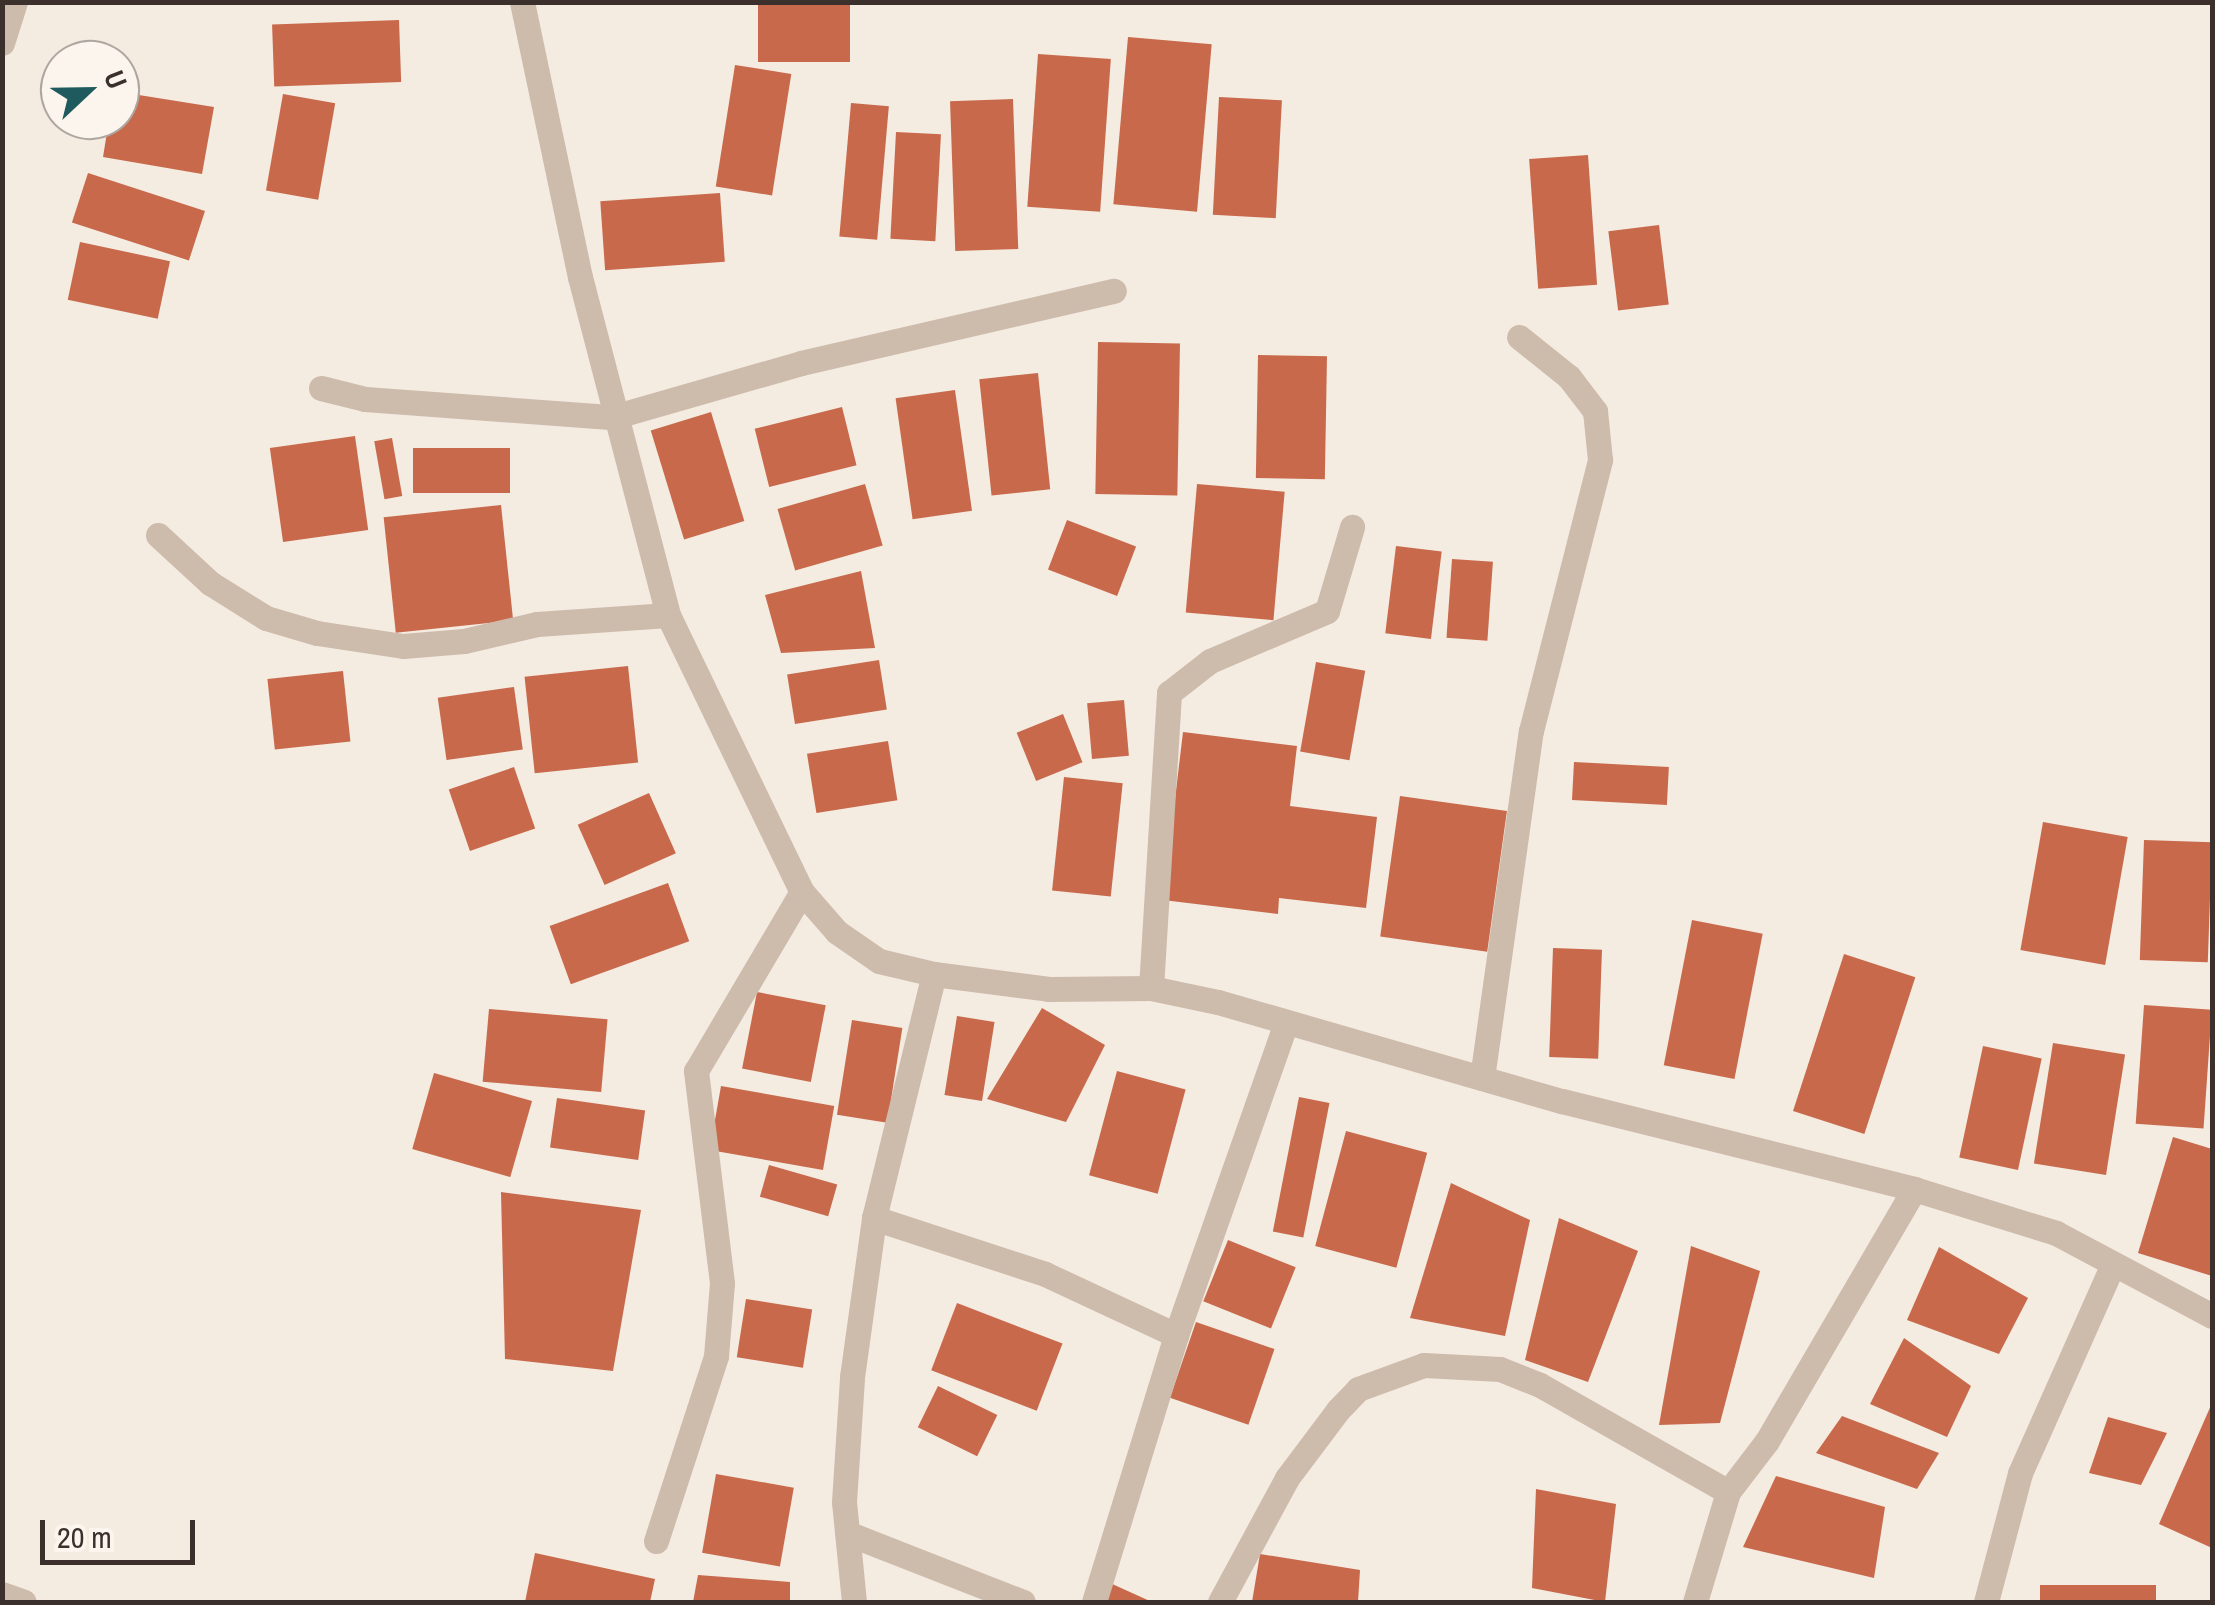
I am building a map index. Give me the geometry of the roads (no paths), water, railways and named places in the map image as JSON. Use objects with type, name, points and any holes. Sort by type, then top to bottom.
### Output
[{"type":"street","points":[[2,43],[14,2]]},
{"type":"street","points":[[522,2],[613,417],[668,615],[802,892],[837,932],[879,961],[934,974],[1049,989],[1151,988],[1914,1189],[2056,1233],[2212,1316]]},
{"type":"street","points":[[321,388],[365,399],[613,417],[801,363],[1114,291]]},
{"type":"street","points":[[1482,1078],[1531,732],[1600,460],[1594,412],[1569,377],[1519,337]]},
{"type":"street","points":[[1151,988],[1169,693],[1210,661],[1327,611],[1352,527]]},
{"type":"street","points":[[158,535],[210,582],[266,618],[316,632],[403,646],[464,642],[538,624],[668,615]]},
{"type":"street","points":[[656,1542],[716,1356],[722,1283],[696,1071],[802,892]]},
{"type":"street","points":[[854,1602],[847,1534],[852,1377],[874,1218],[934,974]]},
{"type":"street","points":[[1094,1602],[1176,1335],[1285,1024]]},
{"type":"street","points":[[1694,1602],[1728,1492],[1766,1440],[1914,1189]]},
{"type":"street","points":[[874,1218],[1029,1268],[1176,1335]]},
{"type":"street","points":[[1986,1602],[2020,1473],[2113,1264]]},
{"type":"street","points":[[1220,1602],[1286,1478],[1338,1410],[1358,1389],[1424,1365],[1500,1369],[1540,1386],[1728,1492]]},
{"type":"street","points":[[847,1534],[1024,1602]]},
{"type":"street","points":[[2,1594],[24,1602]]}]
